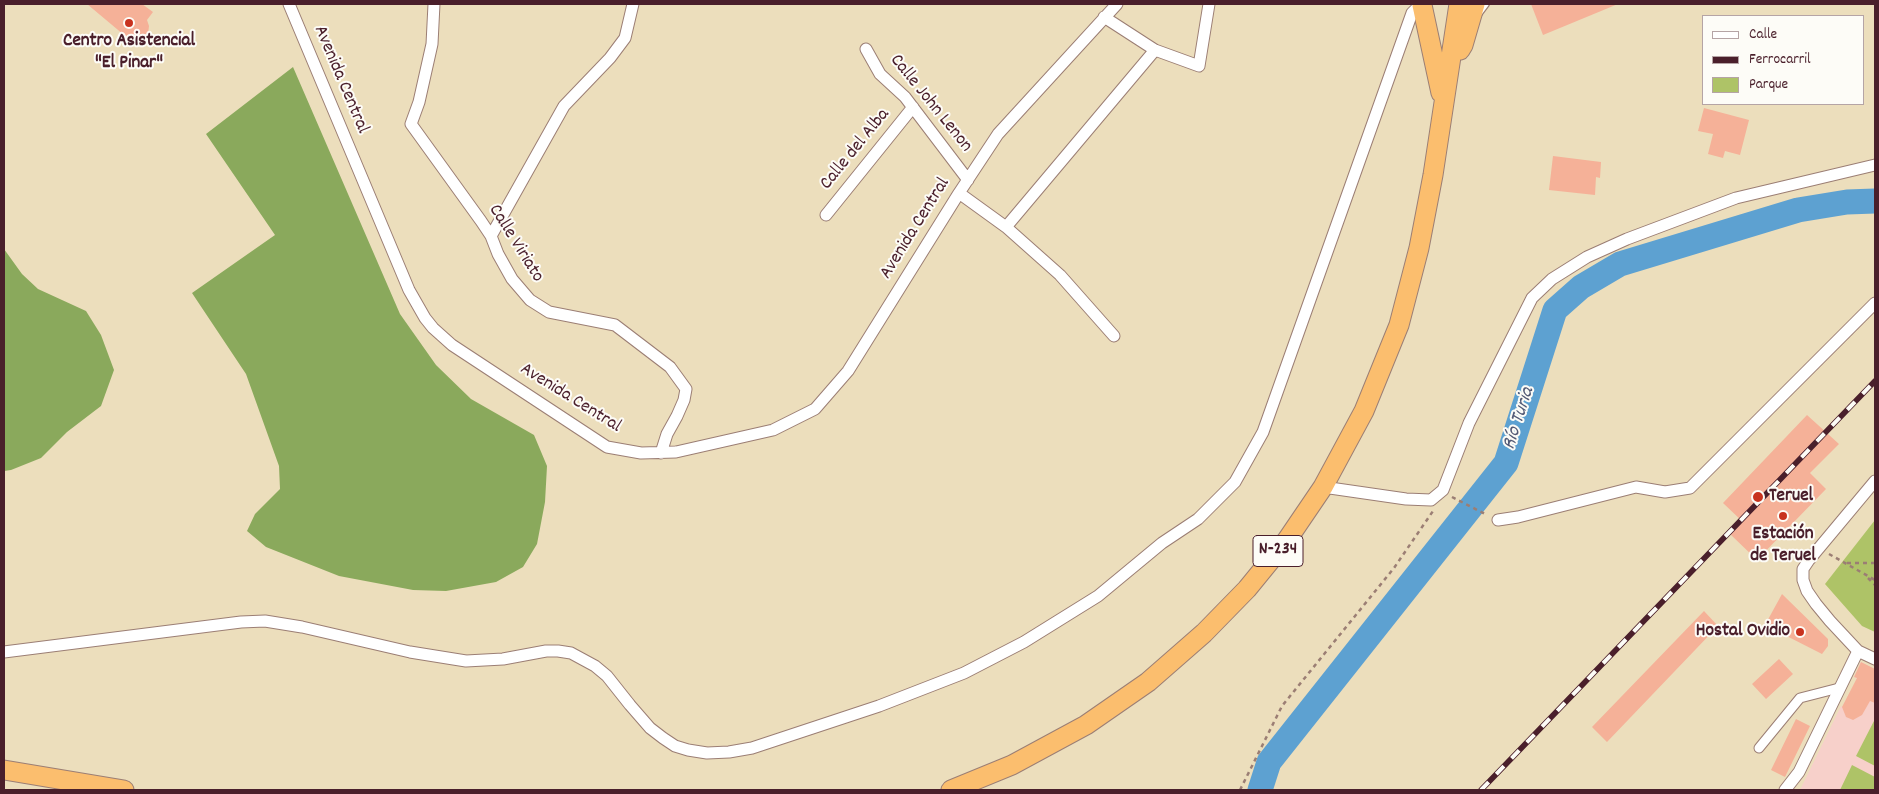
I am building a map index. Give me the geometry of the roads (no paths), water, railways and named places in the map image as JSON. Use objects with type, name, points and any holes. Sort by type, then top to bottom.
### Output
[{"type":"highway","name":"N-234","points":[[951,790],[1012,765],[1086,725],[1148,682],[1204,632],[1247,589],[1287,540],[1323,487],[1364,411],[1399,325],[1419,248],[1459,4]]},
{"type":"highway","points":[[1449,65],[1463,45],[1475,4]]},
{"type":"highway","points":[[1422,5],[1444,104]]},
{"type":"highway","points":[[4,770],[124,790]]},
{"type":"street","name":"Avenida Central","points":[[289,4],[409,290],[417,306],[433,328],[452,345],[606,447],[641,453],[676,452],[773,430],[815,409],[848,371],[998,134],[1113,5]]},
{"type":"street","name":"Calle Viriato","points":[[434,4],[432,44],[419,102],[411,124],[491,236],[498,254],[512,279],[530,300],[549,312],[614,325],[670,367],[686,389],[684,400],[677,416],[666,434],[661,453]]},
{"type":"street","points":[[491,236],[564,106],[610,58],[625,38],[633,4]]},
{"type":"street","points":[[1104,17],[1154,50],[1199,66],[1209,4]]},
{"type":"street","points":[[4,652],[241,622],[265,621],[292,625],[410,652],[466,661],[503,659],[546,651],[558,651],[571,653],[601,671],[619,689],[650,728],[663,738],[675,746],[688,750],[707,752],[729,752],[752,748],[878,706],[964,673],[1024,642],[1098,596],[1162,543],[1198,519],[1235,482],[1263,432],[1412,14],[1422,5]]},
{"type":"street","name":"Calle John Lenon","points":[[866,49],[880,74],[913,107],[968,180]]},
{"type":"street","points":[[1006,227],[1154,50]]},
{"type":"street","name":"Calle del Alba","points":[[826,215],[913,107]]},
{"type":"street","points":[[1323,487],[1406,499],[1431,500],[1443,490],[1469,423],[1519,321],[1532,298],[1552,279],[1587,258],[1627,239],[1736,198],[1875,165]]},
{"type":"street","points":[[959,193],[1006,227],[1060,275],[1114,336]]},
{"type":"street","points":[[1498,520],[1518,517],[1636,487],[1665,492],[1690,488],[1875,303]]},
{"type":"street","points":[[1875,481],[1803,569],[1803,580],[1807,591],[1816,604],[1858,651],[1875,659]]},
{"type":"street","points":[[1784,790],[1799,772],[1858,651]]},
{"type":"street","points":[[1759,748],[1800,698],[1839,688]]},
{"type":"lane","points":[[1470,22],[1483,11],[1486,4]]},
{"type":"waterway","name":"Río Turia","points":[[1260,790],[1269,762],[1506,463],[1555,310],[1581,287],[1620,264],[1798,210],[1847,202],[1875,201]]},
{"type":"railway","points":[[1481,790],[1875,381]]},
{"type":"place","name":"Centro Asistencial \"El Pinar\"","points":[[129,23]]},
{"type":"place","name":"Teruel","points":[[1758,497]]},
{"type":"place","name":"Estación de Teruel","points":[[1783,516]]},
{"type":"place","name":"Hostal Ovidio","points":[[1800,632]]}]
